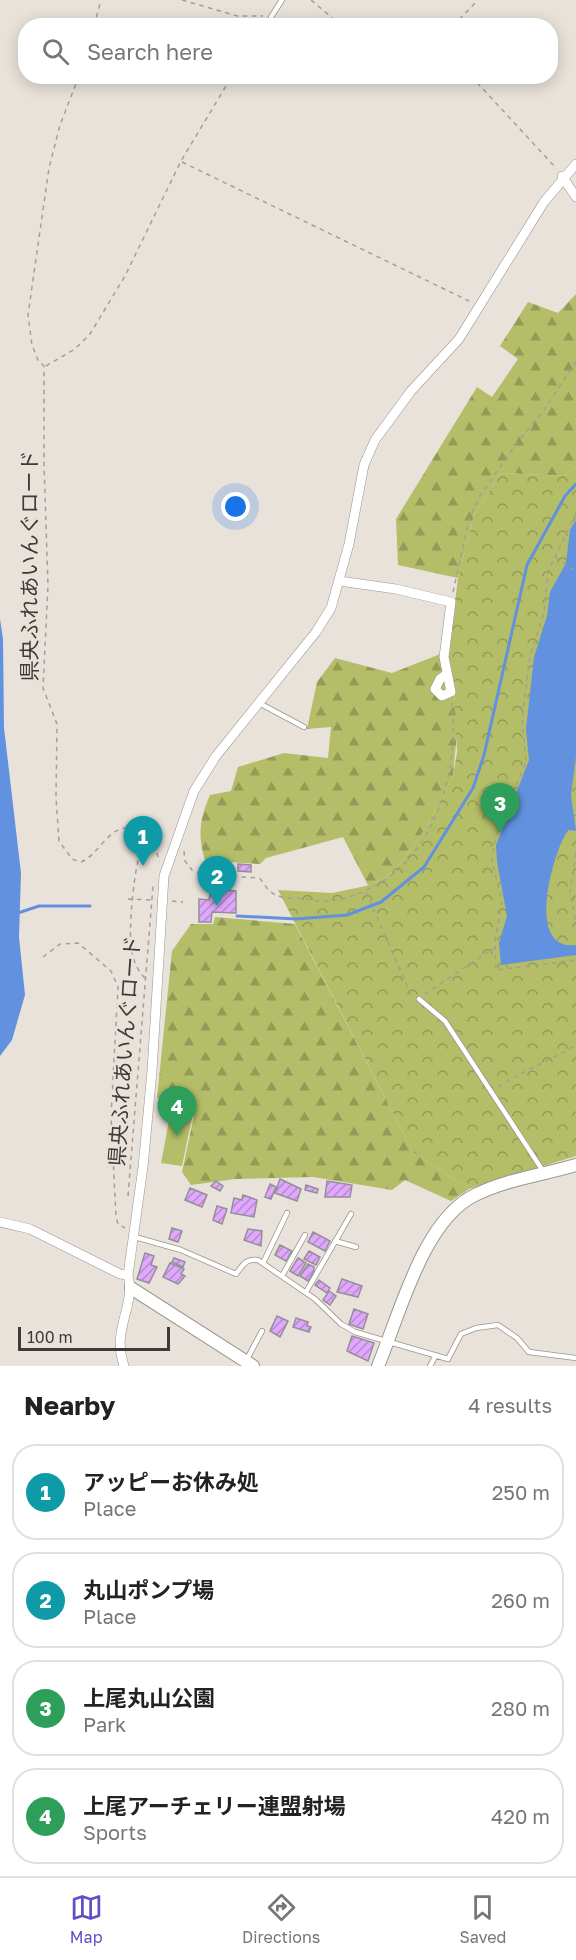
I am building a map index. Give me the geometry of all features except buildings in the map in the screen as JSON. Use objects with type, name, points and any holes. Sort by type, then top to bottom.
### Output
[{"type":"street","points":[[124,1366],[120,1355],[119,1332],[130,1281],[132,1230],[152,1071],[164,876],[194,791],[216,756],[326,617],[339,581],[367,454],[394,413],[459,339],[544,202],[562,176],[576,164]]},
{"type":"street","points":[[562,176],[576,197]]},
{"type":"street","points":[[339,581],[396,589],[451,602],[444,657],[451,692],[442,696],[435,689],[440,679],[447,674]]},
{"type":"street","points":[[378,1366],[425,1250],[437,1228],[452,1212],[473,1196],[503,1184],[576,1165]]},
{"type":"street","points":[[0,1222],[30,1228],[120,1274],[249,1364]]},
{"type":"lane","points":[[271,16],[280,0]]},
{"type":"lane","points":[[259,703],[304,727]]},
{"type":"lane","points":[[418,999],[445,1021],[544,1174]]},
{"type":"lane","points":[[263,1263],[287,1213]]},
{"type":"lane","points":[[306,1292],[351,1214]]},
{"type":"lane","points":[[132,1230],[236,1274],[250,1259],[263,1263],[306,1292],[329,1310],[341,1324],[355,1332],[448,1359],[461,1334],[476,1328],[498,1325],[517,1338],[529,1352],[576,1358]]},
{"type":"lane","points":[[282,1276],[305,1235]]},
{"type":"lane","points":[[335,1241],[356,1247]]},
{"type":"lane","points":[[249,1364],[262,1331]]},
{"type":"lane","points":[[430,1366],[436,1355]]},
{"type":"path","points":[[96,18],[101,0]]},
{"type":"path","points":[[182,0],[237,16],[271,16]]},
{"type":"path","points":[[311,0],[330,18]]},
{"type":"path","points":[[461,18],[478,0]]},
{"type":"path","name":"県央ふれあいんぐロード","points":[[76,84],[60,125],[49,168],[28,315],[32,345],[38,360],[44,366],[44,465],[48,585],[44,688],[57,724],[56,798],[59,841],[72,859],[81,862],[89,859],[123,827],[146,837]]},
{"type":"path","points":[[44,366],[75,349],[90,334],[124,276],[181,161],[227,84]]},
{"type":"path","points":[[478,84],[562,176]]},
{"type":"path","points":[[181,161],[480,306]]},
{"type":"path","points":[[451,602],[469,520],[479,497],[519,440],[543,412],[576,361]]},
{"type":"path","points":[[576,513],[548,572],[544,613],[528,671],[522,727],[526,762],[498,828],[492,860],[502,901],[494,948],[496,970],[576,960]]},
{"type":"path","points":[[554,557],[576,572]]},
{"type":"path","points":[[184,851],[185,861],[198,874],[259,878],[271,892],[279,897],[318,902],[348,898],[366,891],[398,871],[430,826],[441,805],[455,743],[451,692]]},
{"type":"path","points":[[146,978],[142,977],[131,952],[137,863],[146,837],[155,847],[159,865]]},
{"type":"path","points":[[576,853],[570,892],[576,923]]},
{"type":"path","name":"県央ふれあいんぐロード","points":[[128,1199],[155,879]]},
{"type":"path","points":[[366,891],[412,997],[418,999],[494,948]]},
{"type":"path","points":[[129,898],[152,900]]},
{"type":"path","points":[[168,901],[183,902]]},
{"type":"path","points":[[43,957],[60,944],[78,943],[104,965],[116,980],[119,999],[111,1116],[116,1217],[118,1224],[132,1230]]},
{"type":"path","points":[[492,1091],[527,1068],[547,1063],[576,1045]]},
{"type":"green space","points":[[576,294],[576,467],[564,476],[501,473],[474,515],[458,578],[398,565],[396,519],[477,387],[492,397],[518,359],[500,346],[528,302],[558,313]]},
{"type":"green space","points":[[576,467],[576,1156],[469,1189],[413,1152],[278,890],[332,893],[366,886],[388,876],[404,859],[427,826],[453,776],[457,752],[454,687],[448,658],[458,578],[474,515],[501,473],[564,476]]},
{"type":"green space","points":[[448,651],[458,724],[453,776],[427,826],[404,859],[388,876],[368,885],[343,837],[266,858],[260,864],[228,862],[221,871],[209,872],[201,842],[203,815],[210,795],[231,791],[238,767],[284,753],[328,758],[331,727],[307,729],[317,682],[335,658],[392,673]]},
{"type":"green space","points":[[215,917],[295,924],[413,1152],[469,1189],[451,1201],[405,1180],[392,1190],[313,1177],[235,1179],[191,1185],[182,1172],[196,1106],[157,1098],[172,951],[191,924],[213,924]]},
{"type":"green space","points":[[172,1105],[194,1108],[182,1166],[161,1163]]},
{"type":"water","points":[[576,520],[576,756],[571,795],[576,831],[568,830],[556,858],[550,878],[547,917],[551,933],[560,943],[576,945],[576,955],[501,965],[499,943],[507,916],[496,845],[529,760],[526,729],[534,657],[547,616],[550,592],[566,563],[570,530]]},
{"type":"water","points":[[0,619],[3,639],[4,728],[21,873],[19,937],[25,995],[12,1040],[0,1056]]},
{"type":"waterway","points":[[237,916],[296,919],[347,915],[381,902],[424,867],[473,788],[484,755],[527,565],[565,496],[576,484]]},
{"type":"waterway","points":[[18,913],[39,906],[90,906]]},
{"type":"place","name":"上尾丸山公園","points":[[500,833]]},
{"type":"place","name":"アッピーお休み処","points":[[143,866]]},
{"type":"place","name":"丸山ポンプ場","points":[[217,906]]},
{"type":"place","name":"上尾アーチェリー連盟射場","points":[[177,1136]]}]
